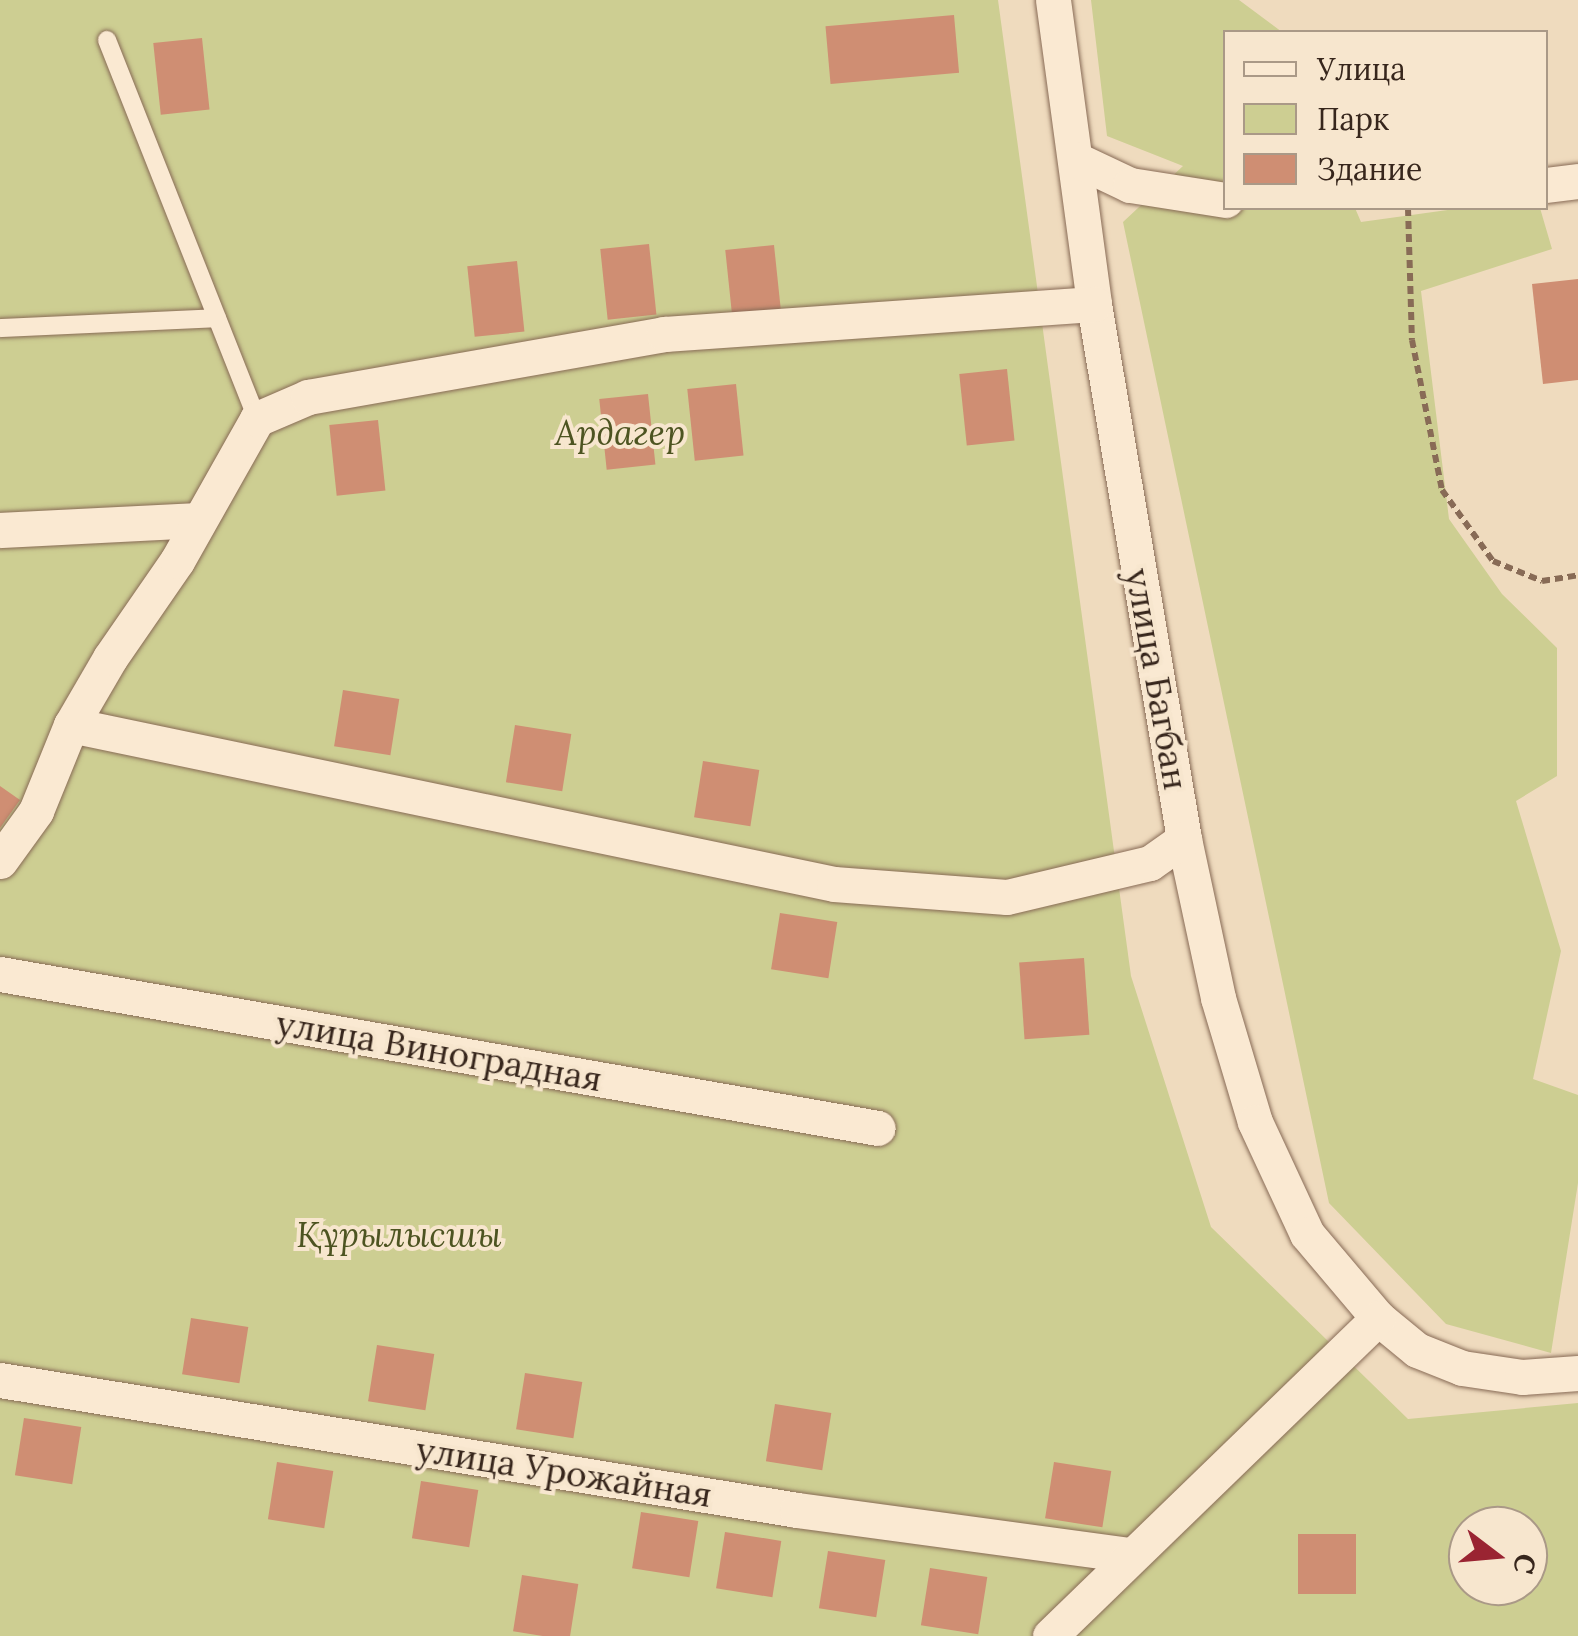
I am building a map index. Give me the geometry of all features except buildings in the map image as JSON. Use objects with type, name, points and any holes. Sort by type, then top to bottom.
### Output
[{"type":"street","name":"улица Багбан","points":[[1053,0],[1094,304],[1184,839],[1218,998],[1255,1122],[1307,1234],[1378,1318],[1417,1350],[1462,1368],[1522,1377],[1578,1373]]},
{"type":"street","points":[[1075,159],[1130,185],[1223,200]]},
{"type":"street","points":[[1548,184],[1578,181]]},
{"type":"street","points":[[0,861],[36,811],[71,725],[178,561],[196,520],[257,419],[308,398],[664,334],[1094,304]]},
{"type":"street","points":[[0,530],[196,520]]},
{"type":"street","points":[[71,725],[834,884],[1007,897],[1150,863],[1184,839]]},
{"type":"street","name":"улица Виноградная","points":[[0,974],[878,1128]]},
{"type":"street","points":[[1050,1636],[1129,1555],[1378,1318]]},
{"type":"street","name":"улица Урожайная","points":[[0,1380],[797,1510],[1129,1555]]},
{"type":"lane","points":[[107,40],[257,419]]},
{"type":"lane","points":[[0,328],[217,318]]},
{"type":"path","points":[[1408,210],[1412,340],[1442,490],[1494,561],[1542,581],[1578,575]]},
{"type":"green space","points":[[0,0],[998,0],[1131,976],[1211,1227],[1408,1419],[1578,1403],[1578,1636],[0,1636]]},
{"type":"green space","points":[[1091,0],[1239,0],[1279,30],[1223,30],[1223,210],[1356,210],[1361,222],[1448,210],[1541,210],[1552,249],[1421,291],[1449,519],[1502,594],[1557,648],[1557,776],[1516,801],[1561,951],[1533,1079],[1578,1095],[1578,1183],[1551,1353],[1446,1324],[1329,1203],[1123,222],[1183,166],[1107,136]]},
{"type":"park label","name":"Ардагер","points":[[620,433]]},
{"type":"park label","name":"Құрылысшы","points":[[399,1235]]}]
